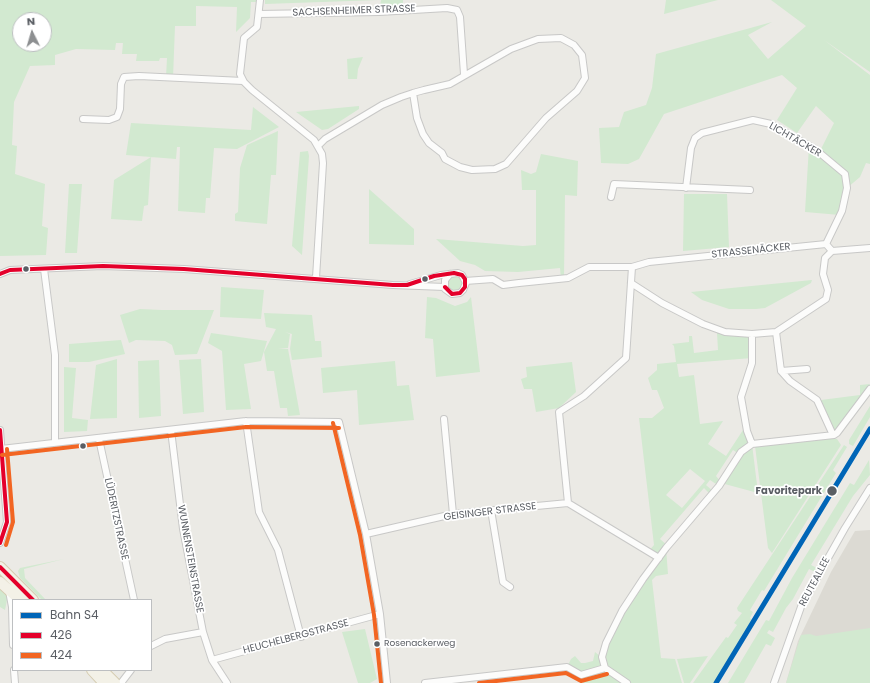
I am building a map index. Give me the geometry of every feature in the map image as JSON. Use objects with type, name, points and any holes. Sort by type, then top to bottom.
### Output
[{"type":"main road","points":[[0,567],[32,599]]},
{"type":"main road","points":[[0,582],[19,599]]},
{"type":"main road","points":[[93,671],[104,683]]},
{"type":"main road","points":[[103,671],[115,683]]},
{"type":"street","points":[[260,0],[257,26],[244,38],[240,74],[243,81],[318,146],[323,163],[316,278]]},
{"type":"street","name":"SACHSENHEIMER STRASSE","points":[[259,14],[379,12],[446,8],[457,10],[460,17],[464,74]]},
{"type":"street","points":[[318,146],[325,139],[374,109],[413,93],[450,84],[464,74],[511,48],[549,37],[561,38],[574,45],[582,55],[585,78],[577,91],[546,118],[506,164],[495,169],[479,170],[460,167],[445,159],[442,153],[426,140],[417,118],[413,93]]},
{"type":"street","points":[[83,119],[110,120],[116,117],[120,109],[121,84],[124,77],[139,76],[243,81]]},
{"type":"street","name":"LICHTÄCKER","points":[[686,188],[691,148],[695,138],[702,133],[753,120],[771,124],[815,149],[845,174],[847,188],[842,211],[826,244]]},
{"type":"street","points":[[611,197],[614,184],[750,190]]},
{"type":"street","points":[[826,244],[832,251]]},
{"type":"street","name":"STRASSENÄCKER","points":[[465,282],[493,279],[503,285],[568,278],[589,267],[632,267],[649,262],[826,244]]},
{"type":"street","points":[[631,283],[662,303],[702,324],[725,332],[752,334],[776,332],[826,299],[828,290],[823,274],[825,258],[832,251],[870,248]]},
{"type":"street","points":[[0,274],[10,270],[103,266],[142,267],[445,287]]},
{"type":"street","points":[[632,267],[626,358],[584,396],[560,412],[568,503],[659,558]]},
{"type":"street","points":[[44,269],[55,355],[55,441]]},
{"type":"street","points":[[407,285],[434,276],[450,274],[458,273],[462,275],[465,282],[463,290],[456,294],[448,292],[445,287],[445,280],[450,274]]},
{"type":"street","points":[[776,332],[781,371],[790,381],[817,400],[832,435]]},
{"type":"street","points":[[752,334],[752,363],[741,397],[747,431],[752,444]]},
{"type":"street","points":[[781,371],[807,369]]},
{"type":"street","points":[[628,683],[605,668],[602,657],[606,643],[622,611],[659,558],[719,486],[741,452],[752,444],[837,434],[870,390]]},
{"type":"street","points":[[444,420],[452,514]]},
{"type":"street","points":[[1,449],[55,441],[99,439],[246,421],[340,422],[366,534],[380,614],[387,683]]},
{"type":"street","points":[[246,421],[259,512],[278,550],[301,637]]},
{"type":"street","points":[[0,430],[7,522],[0,543]]},
{"type":"street","name":"WUNNENSTEINSTRASSE","points":[[171,430],[183,529],[203,632],[212,660],[227,683]]},
{"type":"street","name":"LÜDERITZSTRASSE","points":[[99,439],[134,599]]},
{"type":"street","name":"REUTEALLEE","points":[[774,683],[802,604],[845,528],[870,488]]},
{"type":"street","name":"GEISINGER STRASSE","points":[[366,534],[452,514],[568,503]]},
{"type":"street","points":[[491,510],[503,582],[510,587]]},
{"type":"street","points":[[9,590],[12,607]]},
{"type":"street","name":"HEUCHELBERGSTRASSE","points":[[212,660],[301,637],[380,614]]},
{"type":"street","points":[[152,646],[165,639],[203,632]]},
{"type":"street","points":[[425,683],[567,667],[581,675],[605,668]]},
{"type":"street","points":[[14,671],[15,683]]},
{"type":"street","points":[[121,683],[130,671]]},
{"type":"street","points":[[581,675],[583,683]]},
{"type":"shaded area","points":[[870,530],[870,683],[786,683],[798,641],[831,572],[855,531]]},
{"type":"green space","points":[[0,0],[260,0],[259,2],[251,2],[250,18],[236,32],[237,7],[196,6],[196,26],[175,26],[173,78],[166,77],[167,58],[160,58],[159,61],[136,61],[137,54],[122,54],[123,43],[116,43],[115,50],[76,49],[55,55],[55,65],[30,66],[14,102],[12,145],[17,146],[15,174],[45,184],[42,226],[48,228],[46,255],[0,256]]},
{"type":"green space","points":[[265,0],[379,0],[265,4]]},
{"type":"green space","points":[[381,0],[403,0],[403,11],[379,12]]},
{"type":"green space","points":[[666,0],[718,0],[664,14]]},
{"type":"green space","points":[[771,0],[870,0],[870,72],[824,40],[870,75],[870,164],[866,163],[860,177],[847,188],[840,215],[805,212],[809,146],[819,153],[834,123],[816,106],[797,133],[777,120],[797,88],[782,75],[664,114],[639,159],[628,164],[601,163],[599,128],[619,127],[624,112],[646,105],[652,88],[656,54],[772,22],[748,35],[768,59],[806,26]]},
{"type":"green space","points":[[363,57],[358,69],[357,79],[348,79],[347,59]]},
{"type":"green space","points":[[359,106],[359,109],[328,129],[322,130],[296,112]]},
{"type":"green space","points":[[253,107],[279,127],[237,149],[214,148],[210,198],[206,198],[205,213],[178,211],[180,147],[177,147],[176,159],[126,155],[131,123],[251,130]]},
{"type":"green space","points":[[278,131],[276,175],[271,175],[267,224],[235,221],[235,214],[238,212],[240,168],[247,145]]},
{"type":"green space","points":[[308,151],[309,156],[302,255],[292,246],[300,152]]},
{"type":"green space","points":[[541,154],[578,161],[577,196],[565,195],[564,278],[561,279],[560,268],[518,272],[485,271],[475,265],[460,261],[436,239],[523,246],[536,245],[536,190],[522,190],[521,170],[531,174],[536,172]]},
{"type":"green space","points":[[151,157],[148,205],[144,206],[142,221],[111,219],[114,180]]},
{"type":"green space","points":[[69,184],[82,184],[77,253],[65,253]]},
{"type":"green space","points":[[369,189],[414,229],[414,245],[369,244]]},
{"type":"green space","points":[[684,194],[727,194],[729,247],[683,251]]},
{"type":"green space","points":[[454,273],[465,279],[463,290],[448,292],[445,280]]},
{"type":"green space","points":[[812,280],[811,283],[765,308],[756,309],[729,309],[702,300],[691,292]]},
{"type":"green space","points":[[221,287],[264,290],[261,319],[220,317]]},
{"type":"green space","points":[[427,297],[436,298],[455,306],[467,302],[471,297],[480,372],[436,377],[433,339],[425,338]]},
{"type":"green space","points":[[140,309],[214,310],[197,354],[175,355],[172,345],[165,341],[136,340],[129,343],[120,315]]},
{"type":"green space","points":[[264,313],[312,315],[315,341],[321,341],[322,357],[292,360],[290,349],[292,334],[285,332],[290,334],[288,348],[278,349],[288,349],[300,415],[288,416],[287,408],[280,408],[274,371],[267,371],[264,352],[276,329],[266,327]]},
{"type":"green space","points":[[725,332],[752,334],[752,358],[677,364],[679,377],[694,375],[700,424],[723,421],[708,444],[726,456],[743,430],[747,431],[752,444],[758,493],[721,483],[719,486],[710,480],[706,485],[714,492],[711,495],[704,488],[660,539],[668,546],[666,548],[668,574],[656,576],[652,580],[661,658],[675,659],[682,683],[583,683],[581,675],[567,667],[571,659],[575,656],[581,663],[593,661],[595,652],[601,657],[622,611],[659,558],[648,552],[654,545],[639,418],[652,418],[664,408],[657,390],[652,390],[648,378],[657,370],[657,364],[676,362],[674,346],[672,344],[689,342],[689,336],[692,336],[694,353],[718,350],[717,333]],"holes":[[[733,450],[739,454],[721,482],[716,476]],[[690,469],[705,481],[682,508],[666,495]]]},
{"type":"green space","points":[[211,333],[267,341],[261,361],[244,364],[251,409],[226,410],[222,351],[208,343]]},
{"type":"green space","points":[[121,340],[125,354],[89,362],[69,362],[69,344]]},
{"type":"green space","points":[[117,359],[117,418],[90,419],[96,365]]},
{"type":"green space","points":[[201,359],[204,412],[183,414],[179,360]]},
{"type":"green space","points":[[159,360],[161,416],[139,418],[138,361]]},
{"type":"green space","points":[[395,361],[397,386],[409,385],[414,420],[359,425],[357,390],[323,393],[321,368]]},
{"type":"green space","points":[[572,362],[576,392],[559,408],[536,412],[532,389],[524,389],[521,379],[527,377],[526,367]]},
{"type":"green space","points":[[64,367],[76,368],[72,418],[88,420],[87,431],[64,432]]},
{"type":"green space","points":[[870,384],[839,429],[834,431],[821,400],[860,395],[860,385]]},
{"type":"green space","points":[[870,406],[870,417],[853,446],[849,444],[849,440]]},
{"type":"green space","points":[[830,438],[837,439],[841,445],[772,553],[768,548],[755,446]]},
{"type":"green space","points":[[844,445],[847,447],[833,470],[836,473],[764,591],[762,590],[750,610],[753,612],[750,618],[752,620],[714,683],[693,683],[726,637],[728,638],[737,625],[734,623],[742,613],[738,611],[737,608]]},
{"type":"green space","points":[[869,460],[870,475],[853,496],[811,565],[821,570],[819,574],[809,569],[773,632],[769,630],[767,633],[775,638],[771,646],[766,644],[744,683],[728,683],[766,620],[769,621],[792,578],[850,483],[854,485]]},
{"type":"green space","points":[[64,559],[24,569],[25,578],[45,599],[41,599],[20,578],[18,571],[20,568]]},
{"type":"green space","points":[[0,582],[9,590],[5,610],[0,607]]},
{"type":"green space","points":[[870,628],[870,683],[786,683],[801,635],[810,634],[816,636]]},
{"type":"green space","points":[[365,629],[377,679],[370,683],[358,683],[342,632]]},
{"type":"green space","points":[[708,656],[690,683],[684,683],[677,659]]},
{"type":"rail line","name":"S4","points":[[716,683],[870,429]]},
{"type":"transit line","name":"426","points":[[0,274],[10,270],[103,266],[184,269],[393,285],[407,285],[434,276],[454,273],[462,275],[465,279],[465,287],[460,293],[452,294],[445,287]]},
{"type":"transit line","name":"424","points":[[333,423],[360,535],[374,615],[381,683]]},
{"type":"transit line","name":"424","points":[[2,455],[246,427],[339,428]]},
{"type":"transit line","name":"426","points":[[0,430],[7,522],[0,543]]},
{"type":"transit line","name":"424","points":[[6,545],[13,522],[7,449]]},
{"type":"transit line","name":"426","points":[[0,567],[32,599]]},
{"type":"transit line","name":"424","points":[[479,683],[566,673],[581,681],[607,674]]},
{"type":"place","name":"Favoritepark","points":[[832,491]]},
{"type":"place","name":"Rosenackerweg","points":[[377,644]]}]
